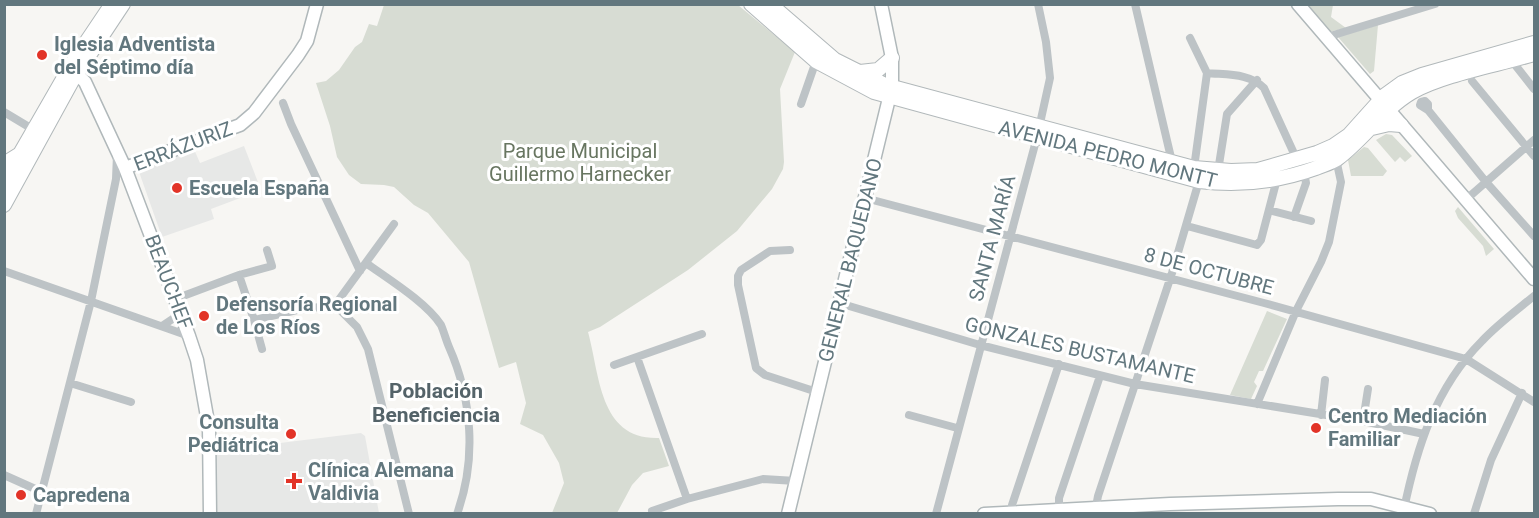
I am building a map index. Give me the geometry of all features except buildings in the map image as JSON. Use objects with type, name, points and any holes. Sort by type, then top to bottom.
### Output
[{"type":"main road","points":[[4,205],[98,23],[112,4]]},
{"type":"main road","points":[[4,183],[34,130],[123,4]]},
{"type":"main road","name":"ERRÁZURIZ","points":[[125,168],[240,125],[254,113],[307,41],[317,4]]},
{"type":"main road","name":"AVENIDA PEDRO MONTT","points":[[751,4],[816,61],[862,88],[890,92],[1196,175],[1242,184],[1277,179],[1341,141],[1415,77],[1534,43]]},
{"type":"main road","name":"AVENIDA PEDRO MONTT","points":[[770,4],[821,50],[890,92]]},
{"type":"main road","name":"GENERAL BAQUEDANO","points":[[788,513],[890,92],[892,58],[881,4]]},
{"type":"main road","points":[[1298,4],[1356,71],[1369,80],[1401,125],[1534,279]]},
{"type":"main road","name":"AVENIDA PEDRO MONTT","points":[[1196,175],[1218,171],[1300,166],[1336,159],[1372,128],[1386,104],[1430,84],[1534,54]]},
{"type":"main road","points":[[856,72],[875,71],[885,66],[892,58]]},
{"type":"main road","name":"BEAUCHEF","points":[[73,73],[85,82],[125,168],[189,336],[209,428],[210,513]]},
{"type":"main road","points":[[1386,104],[1470,196],[1534,271]]},
{"type":"main road","points":[[1372,128],[1389,124],[1401,125]]},
{"type":"main road","points":[[4,165],[20,154]]},
{"type":"main road","points":[[984,513],[1059,509],[1170,509],[1302,499],[1365,499],[1403,510],[1430,513]]},
{"type":"street","name":"SANTA MARÍA","points":[[936,513],[957,428],[1011,237],[1050,78],[1046,42],[1038,4]]},
{"type":"street","points":[[1135,4],[1170,167]]},
{"type":"street","points":[[1327,37],[1435,4]]},
{"type":"street","points":[[1094,510],[1187,226],[1196,175],[1207,73],[1190,38]]},
{"type":"street","points":[[801,104],[816,61]]},
{"type":"street","points":[[1512,61],[1534,89]]},
{"type":"street","points":[[1207,73],[1257,80],[1264,88],[1306,183],[1294,217]]},
{"type":"street","points":[[1218,171],[1227,114],[1257,80]]},
{"type":"street","points":[[1472,81],[1534,156]]},
{"type":"street","points":[[283,103],[291,124],[363,267],[416,300],[440,325],[456,361],[467,407],[470,436],[462,497],[457,513]]},
{"type":"street","points":[[1428,110],[1486,182],[1534,236]]},
{"type":"street","points":[[4,112],[34,130]]},
{"type":"street","points":[[1470,196],[1534,140]]},
{"type":"street","points":[[36,513],[91,301],[117,179],[117,150]]},
{"type":"street","points":[[1257,404],[1296,311],[1329,242],[1341,182],[1336,159]]},
{"type":"street","points":[[117,179],[125,168]]},
{"type":"street","points":[[1187,226],[1257,245],[1261,240],[1277,179]]},
{"type":"street","name":"8 DE OCTUBRE","points":[[865,198],[1296,311],[1466,359],[1534,402]]},
{"type":"street","points":[[1269,210],[1311,221]]},
{"type":"street","points":[[254,320],[297,310],[335,305],[394,224]]},
{"type":"street","points":[[175,298],[272,266],[267,250]]},
{"type":"street","points":[[790,250],[770,251],[741,270],[738,285],[756,368],[765,375],[817,392]]},
{"type":"street","points":[[4,271],[189,336]]},
{"type":"street","points":[[239,275],[262,349]]},
{"type":"street","points":[[1403,510],[1431,414],[1466,359],[1483,340],[1534,296]]},
{"type":"street","name":"GONZALES BUSTAMANTE","points":[[839,303],[980,345],[1135,384],[1363,421],[1424,434]]},
{"type":"street","points":[[335,305],[357,327],[368,349],[409,513]]},
{"type":"street","points":[[162,326],[174,318],[179,311]]},
{"type":"street","points":[[614,365],[702,334]]},
{"type":"street","points":[[636,357],[687,499]]},
{"type":"street","points":[[1012,511],[1012,505],[1059,364]]},
{"type":"street","points":[[1059,509],[1059,498],[1100,376]]},
{"type":"street","points":[[1321,415],[1325,380]]},
{"type":"street","points":[[70,383],[131,402]]},
{"type":"street","points":[[1363,421],[1368,390]]},
{"type":"street","points":[[1474,513],[1491,460],[1522,393]]},
{"type":"street","points":[[909,415],[957,428]]},
{"type":"street","points":[[4,475],[42,492]]},
{"type":"street","points":[[652,511],[687,499],[763,479],[796,481]]},
{"type":"shaded area","name":"Escuela España","points":[[244,146],[261,190],[211,209],[214,219],[162,237],[138,169],[193,147],[200,163]]},
{"type":"shaded area","name":"Clínica Alemana Valdivia","points":[[361,433],[365,436],[379,513],[217,513],[215,451]]},
{"type":"green space","name":"Parque Municipal Guillermo Harnecker","points":[[384,5],[738,5],[795,52],[780,89],[784,162],[783,169],[772,189],[737,231],[688,270],[600,327],[588,332],[600,385],[613,417],[624,428],[639,436],[659,438],[669,466],[643,473],[632,485],[617,513],[552,513],[564,483],[559,463],[543,435],[520,424],[526,403],[516,362],[499,368],[469,262],[428,213],[414,205],[394,187],[361,184],[349,175],[337,157],[316,83],[326,81],[339,70],[355,47],[362,42],[369,24],[377,26]]},
{"type":"green space","points":[[1308,5],[1333,5],[1331,17],[1346,28],[1329,32]]},
{"type":"green space","points":[[1378,25],[1374,71],[1370,74],[1338,37]]},
{"type":"green space","points":[[1386,134],[1392,135],[1412,156],[1405,162],[1400,157],[1395,162],[1376,140]]},
{"type":"green space","points":[[1364,147],[1368,148],[1387,171],[1383,176],[1351,176],[1348,160]]},
{"type":"green space","points":[[1458,207],[1494,249],[1486,256],[1483,246],[1458,218],[1455,211]]},
{"type":"green space","points":[[1267,311],[1287,319],[1263,371],[1259,371],[1254,382],[1257,386],[1251,399],[1230,395]]},
{"type":"place","name":"Iglesia Adventista del Séptimo día","points":[[42,55]]},
{"type":"place","name":"Escuela España","points":[[177,188]]},
{"type":"place","name":"Defensoría Regional de Los Ríos","points":[[204,316]]},
{"type":"place","name":"Centro Mediación Familiar","points":[[1316,428]]},
{"type":"place","name":"Consulta Pediátrica","points":[[291,434]]},
{"type":"place","name":"Clínica Alemana Valdivia","points":[[294,481]]},
{"type":"place","name":"Capredena","points":[[21,495]]},
{"type":"district","name":"Población Beneficiencia","points":[[436,403]]}]
